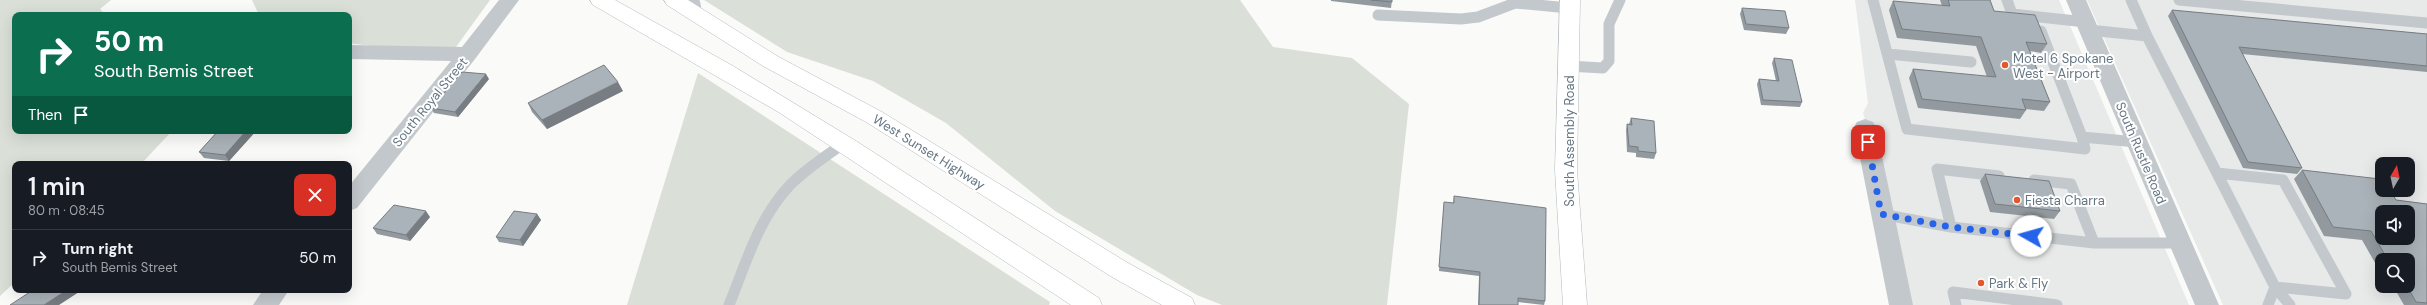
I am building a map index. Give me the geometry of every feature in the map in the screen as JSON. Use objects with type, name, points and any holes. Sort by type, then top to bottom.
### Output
[{"type":"main road","points":[[600,0],[656,30],[844,143],[1090,305]]},
{"type":"main road","name":"West Sunset Highway","points":[[674,0],[695,7],[770,62],[874,117],[1120,270],[1183,305]]},
{"type":"main road","name":"South Assembly Road","points":[[1570,4],[1566,170],[1575,305]]},
{"type":"street","name":"South Royal Street","points":[[352,198],[468,54],[509,0]]},
{"type":"street","name":"South Rustle Road","points":[[2076,0],[2207,305]]},
{"type":"street","points":[[352,52],[380,54],[468,54]]},
{"type":"street","points":[[1865,127],[1881,214],[1901,305]]},
{"type":"street","points":[[265,305],[275,293]]},
{"type":"lane","points":[[1568,66],[1603,68],[1609,61],[1609,24],[1620,0]]},
{"type":"lane","points":[[1873,0],[1907,129],[2086,148],[2036,17]]},
{"type":"lane","points":[[2007,0],[2012,14],[2147,36]]},
{"type":"lane","points":[[2131,0],[2147,36],[2275,287],[2290,305]]},
{"type":"lane","points":[[2179,0],[2427,23]]},
{"type":"lane","points":[[1378,15],[1461,19],[1478,17],[1515,3],[1570,4]]},
{"type":"lane","points":[[1888,54],[1971,62]]},
{"type":"lane","points":[[2082,137],[2137,142]]},
{"type":"lane","points":[[729,305],[765,220],[784,192],[807,170],[844,143]]},
{"type":"lane","points":[[1951,227],[1937,169],[2008,177]]},
{"type":"lane","points":[[2218,173],[2284,180],[2346,294],[2275,287]]},
{"type":"lane","points":[[2024,179],[2071,184],[2094,243]]},
{"type":"lane","points":[[1881,214],[1951,227],[2094,243],[2180,243]]},
{"type":"lane","points":[[2268,305],[2275,287]]},
{"type":"lane","points":[[1956,305],[1952,292],[2057,305]]},
{"type":"shaded area","points":[[0,0],[111,0],[100,9],[103,12],[12,12],[12,134],[169,134],[144,161],[12,161],[12,285],[0,296]]},
{"type":"shaded area","points":[[252,0],[490,0],[456,47],[386,48],[352,43],[352,12],[258,12]]},
{"type":"shaded area","points":[[704,0],[1240,0],[1273,47],[1352,58],[1409,104],[1387,305],[1222,305],[1197,295],[1055,211],[946,123],[873,81],[787,52]]},
{"type":"shaded area","points":[[1855,0],[2059,0],[2189,305],[1907,305],[1882,173],[1863,113],[1868,103]]},
{"type":"shaded area","points":[[2087,0],[2427,0],[2427,305],[2223,305]]},
{"type":"shaded area","points":[[698,73],[1050,302],[1049,305],[627,305]]},
{"type":"building","points":[[1371,0],[1392,0],[1392,2]]},
{"type":"building","name":"Motel 6 Spokane West - Airport","points":[[1948,0],[1990,0],[1994,11],[2035,15],[2047,44],[2026,42],[2050,102],[2022,99],[2026,110],[1922,99],[1913,69],[1996,77],[1981,37],[1902,29],[1893,1],[1950,6]]},
{"type":"building","points":[[1742,8],[1785,11],[1789,28],[1746,24]]},
{"type":"building","points":[[2172,10],[2427,34],[2427,66],[2239,47],[2302,168],[2248,162]]},
{"type":"building","points":[[1774,58],[1792,60],[1802,102],[1763,100],[1759,79],[1779,81]]},
{"type":"building","points":[[604,65],[618,82],[542,120],[528,103]]},
{"type":"building","points":[[462,72],[486,74],[455,112],[431,108]]},
{"type":"building","points":[[1631,118],[1654,121],[1656,153],[1638,151],[1638,147],[1629,146],[1627,124],[1632,125]]},
{"type":"building","points":[[215,134],[243,134],[225,155],[199,152]]},
{"type":"building","points":[[2302,170],[2375,178],[2375,197],[2394,197],[2396,200],[2427,204],[2427,303],[2416,302],[2411,293],[2415,293],[2415,253],[2384,253],[2379,245],[2415,245],[2415,205],[2375,205],[2375,238],[2371,231],[2333,227]]},
{"type":"building","name":"Fiesta Charra","points":[[1985,174],[2049,181],[2060,211],[1995,204]]},
{"type":"building","points":[[1454,196],[1546,208],[1545,301],[1518,298],[1518,305],[1479,305],[1480,272],[1439,267],[1444,202],[1454,203]]},
{"type":"building","points":[[394,205],[426,211],[406,235],[373,228]]},
{"type":"building","points":[[514,211],[537,214],[520,240],[496,237]]},
{"type":"building","points":[[28,293],[62,293],[44,305],[10,305]]},
{"type":"place","name":"Motel 6 Spokane West - Airport","points":[[2005,65]]},
{"type":"place","name":"Fiesta Charra","points":[[2017,200]]},
{"type":"place","name":"Park & Fly","points":[[1981,283]]},
{"type":"route","points":[[1868,142],[1881,214],[1951,227],[2031,236]]}]
